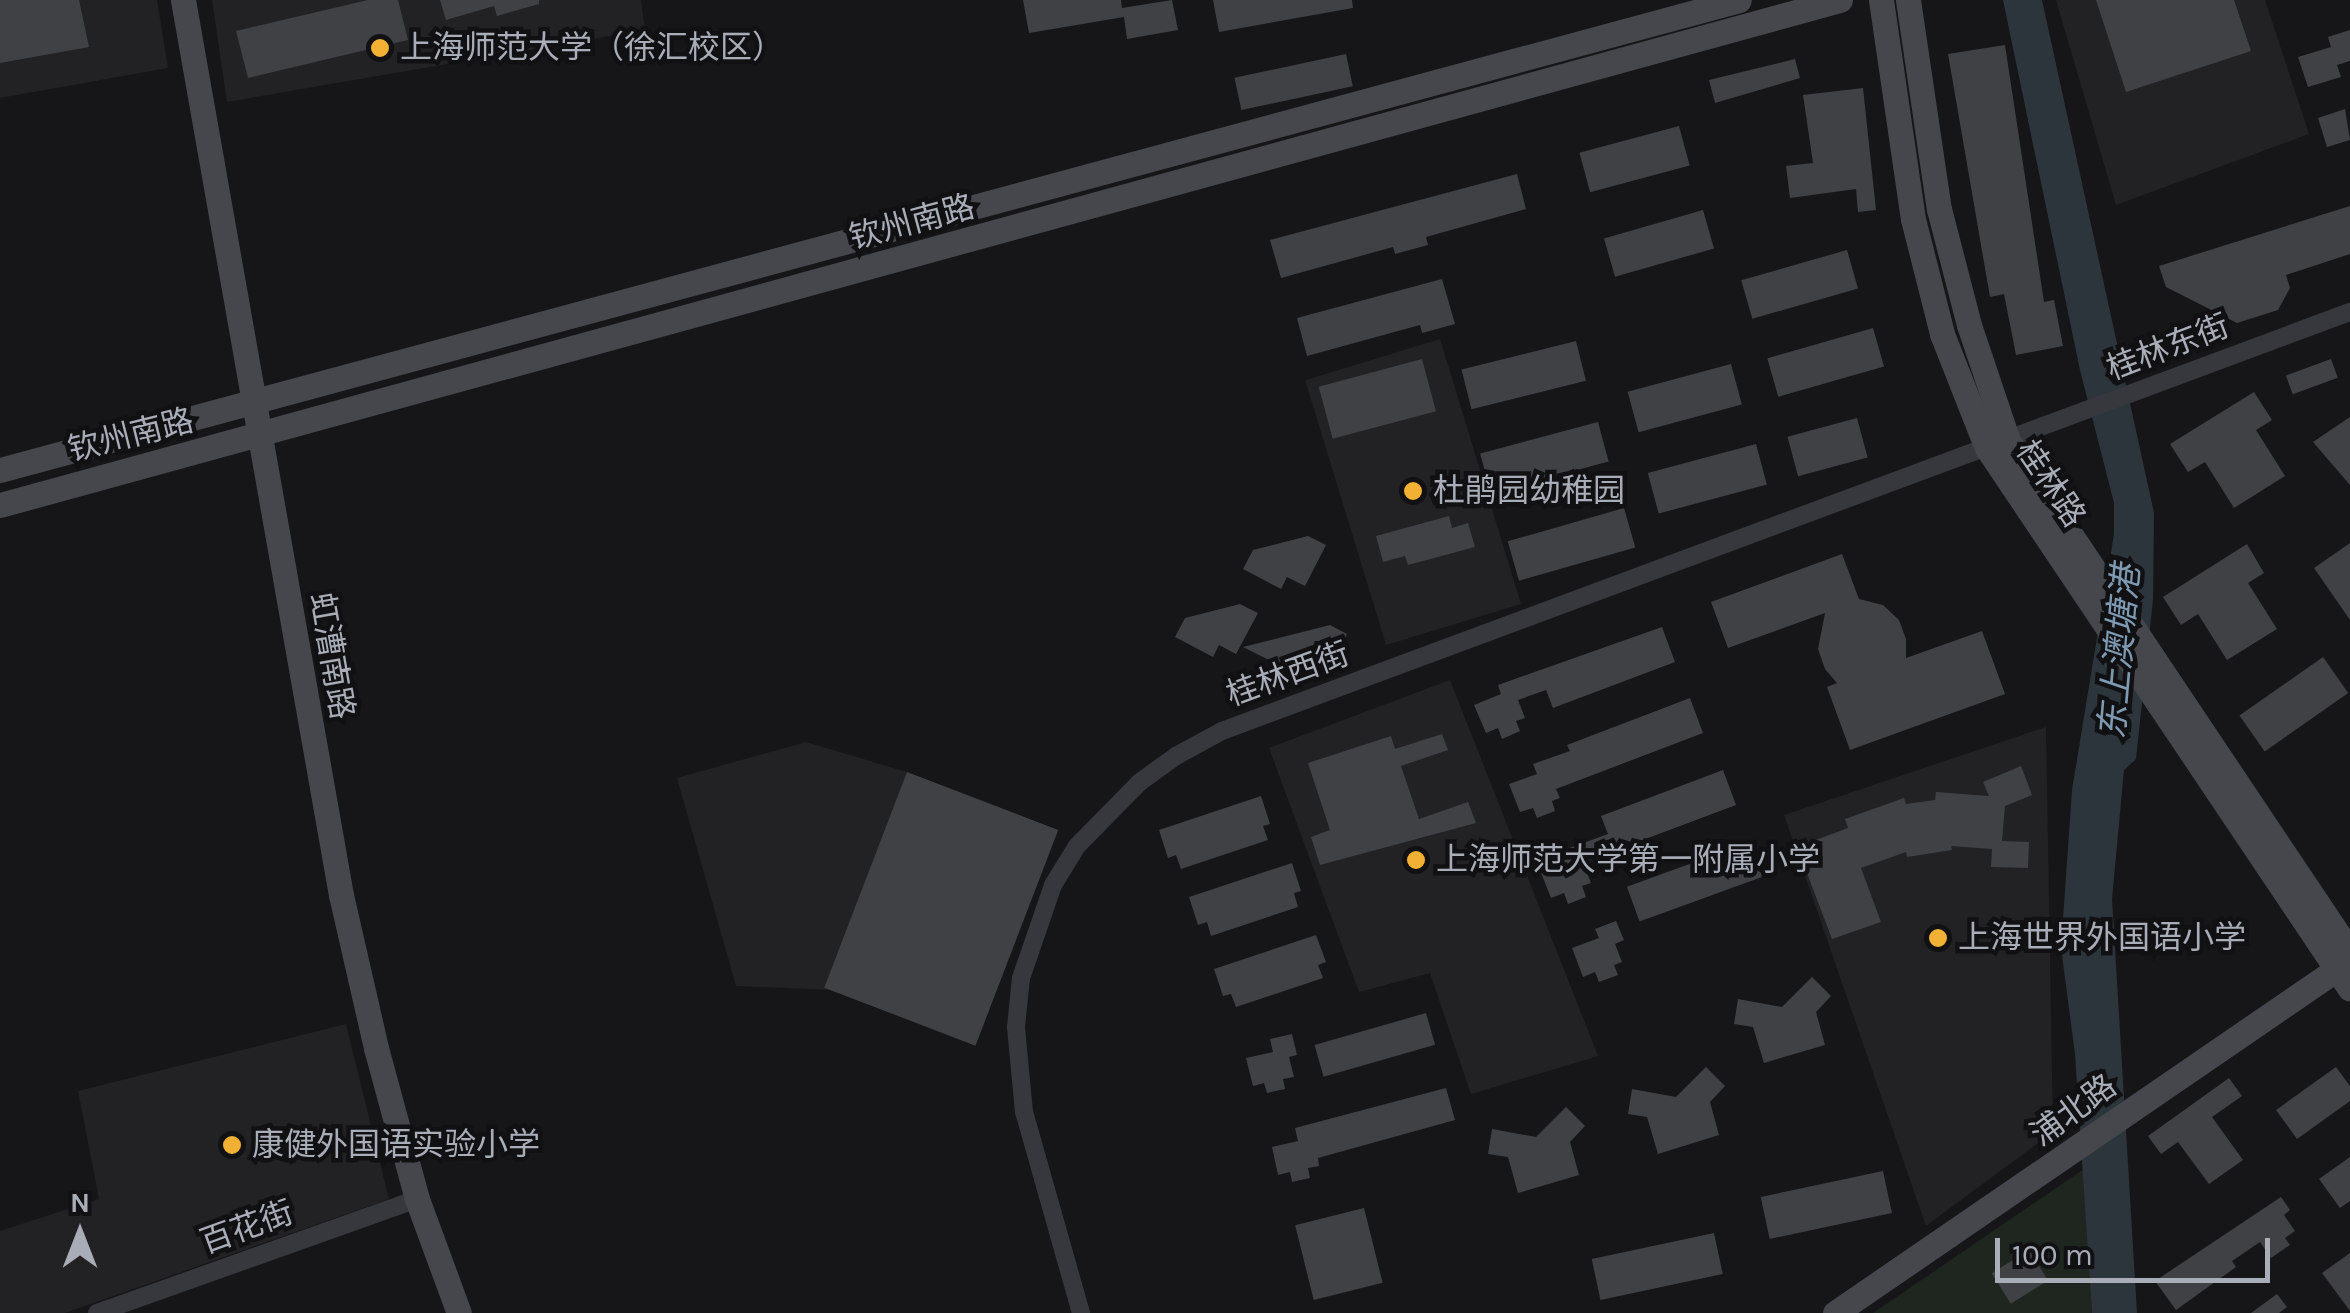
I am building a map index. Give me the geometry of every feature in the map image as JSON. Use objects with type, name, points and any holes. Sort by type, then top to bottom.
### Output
[{"type":"street","name":"虹漕南路","points":[[183,0],[341,895],[376,1048],[417,1199],[459,1313]]},
{"type":"street","name":"钦州南路","points":[[0,470],[1740,0]]},
{"type":"street","name":"钦州南路","points":[[0,504],[1840,0]]},
{"type":"street","name":"桂林路","points":[[1881,0],[1913,219],[1942,334],[1998,444],[2088,599],[2168,719],[2347,967]]},
{"type":"street","name":"桂林路","points":[[1908,0],[1939,210],[1998,444],[2094,569],[2168,679],[2347,967]]},
{"type":"street","name":"桂林东街","points":[[1998,444],[2350,312]]},
{"type":"street","name":"桂林西街","points":[[1080,1313],[1024,1112],[1016,1027],[1021,978],[1053,885],[1077,846],[1106,814],[1176,756],[1222,732],[1998,444]]},
{"type":"street","name":"浦北路","points":[[1835,1313],[2072,1154],[2138,1104],[2347,967]]},
{"type":"street","name":"百花街","points":[[97,1313],[417,1199]]},
{"type":"shaded area","points":[[0,0],[157,0],[168,68],[0,98]]},
{"type":"shaded area","name":"上海师范大学（徐汇校区）","points":[[212,0],[641,0],[645,30],[227,102]]},
{"type":"shaded area","points":[[2056,0],[2265,0],[2309,134],[2116,205]]},
{"type":"shaded area","name":"杜鹃园幼稚园","points":[[1440,339],[1521,604],[1386,645],[1305,380]]},
{"type":"shaded area","name":"上海师范大学第一附属小学","points":[[1450,680],[1598,1056],[1471,1094],[1430,973],[1359,992],[1269,748]]},
{"type":"shaded area","name":"上海世界外国语小学","points":[[2046,727],[2053,1132],[1926,1226],[1784,815]]},
{"type":"shaded area","points":[[806,742],[907,772],[832,990],[736,986],[677,778]]},
{"type":"shaded area","name":"康健外国语实验小学","points":[[346,1024],[389,1199],[65,1313],[0,1313],[0,1231],[99,1199],[78,1091]]},
{"type":"shaded area","points":[[2084,1169],[2092,1313],[1873,1313]]},
{"type":"water","name":"东上澳塘港","points":[[2003,0],[2042,0],[2154,513],[2153,599],[2136,759],[2124,770],[2112,899],[2137,1313],[2092,1313],[2075,1054],[2061,948],[2072,790],[2114,534],[2114,503],[2080,370]]},
{"type":"building","points":[[0,0],[79,0],[89,47],[0,63]]},
{"type":"building","points":[[368,0],[398,0],[408,40],[248,78],[236,31]]},
{"type":"building","points":[[440,0],[539,0],[539,4],[497,16],[494,6],[446,20]]},
{"type":"building","points":[[1023,0],[1121,0],[1122,8],[1172,0],[1178,30],[1127,39],[1124,17],[1029,33]]},
{"type":"building","points":[[1213,0],[1352,0],[1353,8],[1219,32]]},
{"type":"building","points":[[2096,0],[2234,0],[2251,51],[2126,92]]},
{"type":"building","points":[[2350,30],[2350,61],[2337,65],[2341,77],[2308,87],[2298,57],[2331,47],[2328,37]]},
{"type":"building","points":[[2005,45],[2044,302],[2054,300],[2063,346],[2016,355],[2004,294],[1990,297],[1948,54]]},
{"type":"building","points":[[1346,54],[1353,86],[1241,110],[1234,78]]},
{"type":"building","points":[[1795,59],[1800,78],[1715,103],[1709,80]]},
{"type":"building","points":[[1863,88],[1876,210],[1858,212],[1856,189],[1790,198],[1786,166],[1813,163],[1803,95]]},
{"type":"building","points":[[2345,109],[2350,140],[2327,147],[2318,118]]},
{"type":"building","points":[[1679,126],[1690,166],[1590,192],[1580,153]]},
{"type":"building","points":[[1517,174],[1526,209],[1426,237],[1428,245],[1395,254],[1393,247],[1281,278],[1270,240]]},
{"type":"building","points":[[2350,206],[2350,254],[2286,275],[2290,288],[2278,310],[2237,323],[2166,287],[2159,266]]},
{"type":"building","points":[[1703,210],[1714,248],[1615,277],[1604,238]]},
{"type":"building","points":[[1847,250],[1858,288],[1752,319],[1741,280]]},
{"type":"building","points":[[1442,279],[1455,324],[1422,333],[1420,325],[1307,356],[1297,318]]},
{"type":"building","points":[[1873,328],[1884,366],[1778,397],[1767,358]]},
{"type":"building","points":[[1576,341],[1586,381],[1471,409],[1462,370]]},
{"type":"building","points":[[1422,359],[1436,411],[1333,439],[1319,387]]},
{"type":"building","points":[[2331,359],[2338,378],[2293,394],[2286,375]]},
{"type":"building","points":[[1731,364],[1742,405],[1639,432],[1628,392]]},
{"type":"building","points":[[2254,392],[2272,420],[2256,430],[2285,476],[2234,508],[2205,462],[2188,472],[2170,444]]},
{"type":"building","points":[[2350,417],[2350,485],[2313,442]]},
{"type":"building","points":[[1857,418],[1868,458],[1798,476],[1787,437]]},
{"type":"building","points":[[1598,422],[1609,462],[1491,493],[1480,454]]},
{"type":"building","points":[[1756,444],[1767,485],[1659,514],[1648,473]]},
{"type":"building","points":[[1624,508],[1635,547],[1519,581],[1508,541]]},
{"type":"building","points":[[1449,516],[1452,528],[1468,523],[1475,547],[1408,565],[1405,556],[1383,562],[1376,536]]},
{"type":"building","points":[[1308,536],[1326,545],[1305,586],[1287,577],[1281,589],[1243,569],[1253,550]]},
{"type":"building","points":[[2350,543],[2350,620],[2314,568]]},
{"type":"building","points":[[2247,544],[2264,573],[2248,583],[2277,629],[2227,660],[2198,614],[2181,625],[2163,597]]},
{"type":"building","points":[[1842,554],[1859,599],[1883,605],[1899,620],[1906,639],[1906,658],[1982,631],[2005,694],[1850,750],[1827,687],[1837,683],[1825,669],[1818,649],[1825,613],[1728,648],[1711,602]]},
{"type":"building","points":[[1240,604],[1258,613],[1236,654],[1219,645],[1213,657],[1175,637],[1185,618]]},
{"type":"building","points":[[1330,625],[1347,634],[1327,674],[1309,665],[1303,677],[1243,647]]},
{"type":"building","points":[[1662,627],[1675,662],[1553,708],[1546,690],[1518,700],[1525,718],[1516,721],[1520,731],[1502,739],[1498,728],[1486,733],[1474,705],[1501,694],[1498,685]]},
{"type":"building","points":[[2323,657],[2348,693],[2265,752],[2239,716]]},
{"type":"building","points":[[1690,698],[1703,733],[1556,789],[1560,798],[1552,801],[1555,811],[1537,818],[1533,808],[1520,812],[1509,784],[1537,774],[1533,764],[1570,751],[1567,745]]},
{"type":"building","points":[[1442,734],[1448,750],[1401,766],[1419,819],[1468,802],[1476,823],[1320,865],[1311,837],[1330,830],[1308,763],[1391,736],[1395,749]]},
{"type":"building","points":[[2021,766],[2032,795],[2005,806],[2002,841],[2029,842],[2028,868],[1991,867],[1992,849],[1951,846],[1952,850],[1907,857],[1906,852],[1861,868],[1881,922],[1832,939],[1797,847],[1848,828],[1845,819],[1904,798],[1906,804],[1935,800],[1936,792],[1989,796],[1983,782]]},
{"type":"building","points":[[1723,770],[1736,805],[1592,859],[1584,865],[1591,883],[1582,886],[1586,897],[1568,904],[1564,893],[1551,898],[1540,870],[1567,859],[1564,850],[1608,834],[1601,816]]},
{"type":"building","points":[[907,772],[1058,830],[975,1046],[824,988]]},
{"type":"building","points":[[1261,796],[1270,824],[1263,826],[1268,840],[1181,869],[1176,855],[1168,858],[1159,830]]},
{"type":"building","points":[[1750,842],[1763,877],[1640,922],[1627,887]]},
{"type":"building","points":[[1292,863],[1301,891],[1294,893],[1298,907],[1211,936],[1207,922],[1198,925],[1189,897]]},
{"type":"building","points":[[1616,921],[1624,940],[1615,944],[1622,962],[1614,965],[1618,975],[1599,982],[1595,972],[1583,977],[1572,948],[1599,938],[1595,929]]},
{"type":"building","points":[[1316,935],[1326,962],[1318,965],[1323,978],[1236,1007],[1231,994],[1223,996],[1214,969]]},
{"type":"building","points":[[1812,977],[1831,996],[1816,1012],[1825,1045],[1764,1063],[1753,1027],[1734,1024],[1738,999],[1782,1007]]},
{"type":"building","points":[[1426,1013],[1435,1045],[1324,1077],[1314,1045]]},
{"type":"building","points":[[1292,1034],[1297,1055],[1289,1057],[1294,1077],[1283,1079],[1285,1089],[1267,1093],[1264,1083],[1253,1086],[1246,1058],[1273,1052],[1270,1039]]},
{"type":"building","points":[[1706,1067],[1725,1086],[1710,1102],[1719,1135],[1658,1154],[1647,1117],[1628,1114],[1632,1089],[1676,1097]]},
{"type":"building","points":[[2336,1067],[2350,1086],[2350,1101],[2297,1139],[2276,1110]]},
{"type":"building","points":[[2229,1078],[2242,1096],[2212,1117],[2243,1160],[2209,1184],[2178,1142],[2161,1154],[2148,1136]]},
{"type":"building","points":[[1446,1088],[1455,1120],[1318,1158],[1319,1166],[1308,1168],[1310,1178],[1292,1182],[1290,1172],[1278,1175],[1272,1147],[1298,1141],[1295,1128]]},
{"type":"building","points":[[1566,1107],[1585,1126],[1570,1142],[1579,1175],[1518,1193],[1508,1157],[1488,1154],[1492,1129],[1536,1137]]},
{"type":"building","points":[[2350,1157],[2350,1201],[2340,1208],[2319,1179]]},
{"type":"building","points":[[1883,1171],[1892,1213],[1770,1239],[1761,1197]]},
{"type":"building","points":[[2281,1197],[2290,1210],[2284,1215],[2295,1231],[2285,1238],[2290,1245],[2271,1258],[2260,1242],[2232,1261],[2236,1267],[2176,1310],[2155,1281]]},
{"type":"building","points":[[1364,1208],[1383,1283],[1314,1300],[1295,1225]]},
{"type":"building","points":[[1714,1233],[1723,1274],[1600,1300],[1592,1259]]},
{"type":"building","points":[[2029,1250],[2048,1281],[2011,1304],[1992,1273]]},
{"type":"building","points":[[2350,1253],[2350,1311],[2322,1273]]},
{"type":"building","points":[[2277,1294],[2287,1307],[2279,1313],[2251,1313]]},
{"type":"place","name":"上海师范大学（徐汇校区）","points":[[380,48]]},
{"type":"place","name":"杜鹃园幼稚园","points":[[1413,491]]},
{"type":"place","name":"上海师范大学第一附属小学","points":[[1416,860]]},
{"type":"place","name":"上海世界外国语小学","points":[[1938,938]]},
{"type":"place","name":"康健外国语实验小学","points":[[232,1145]]}]
